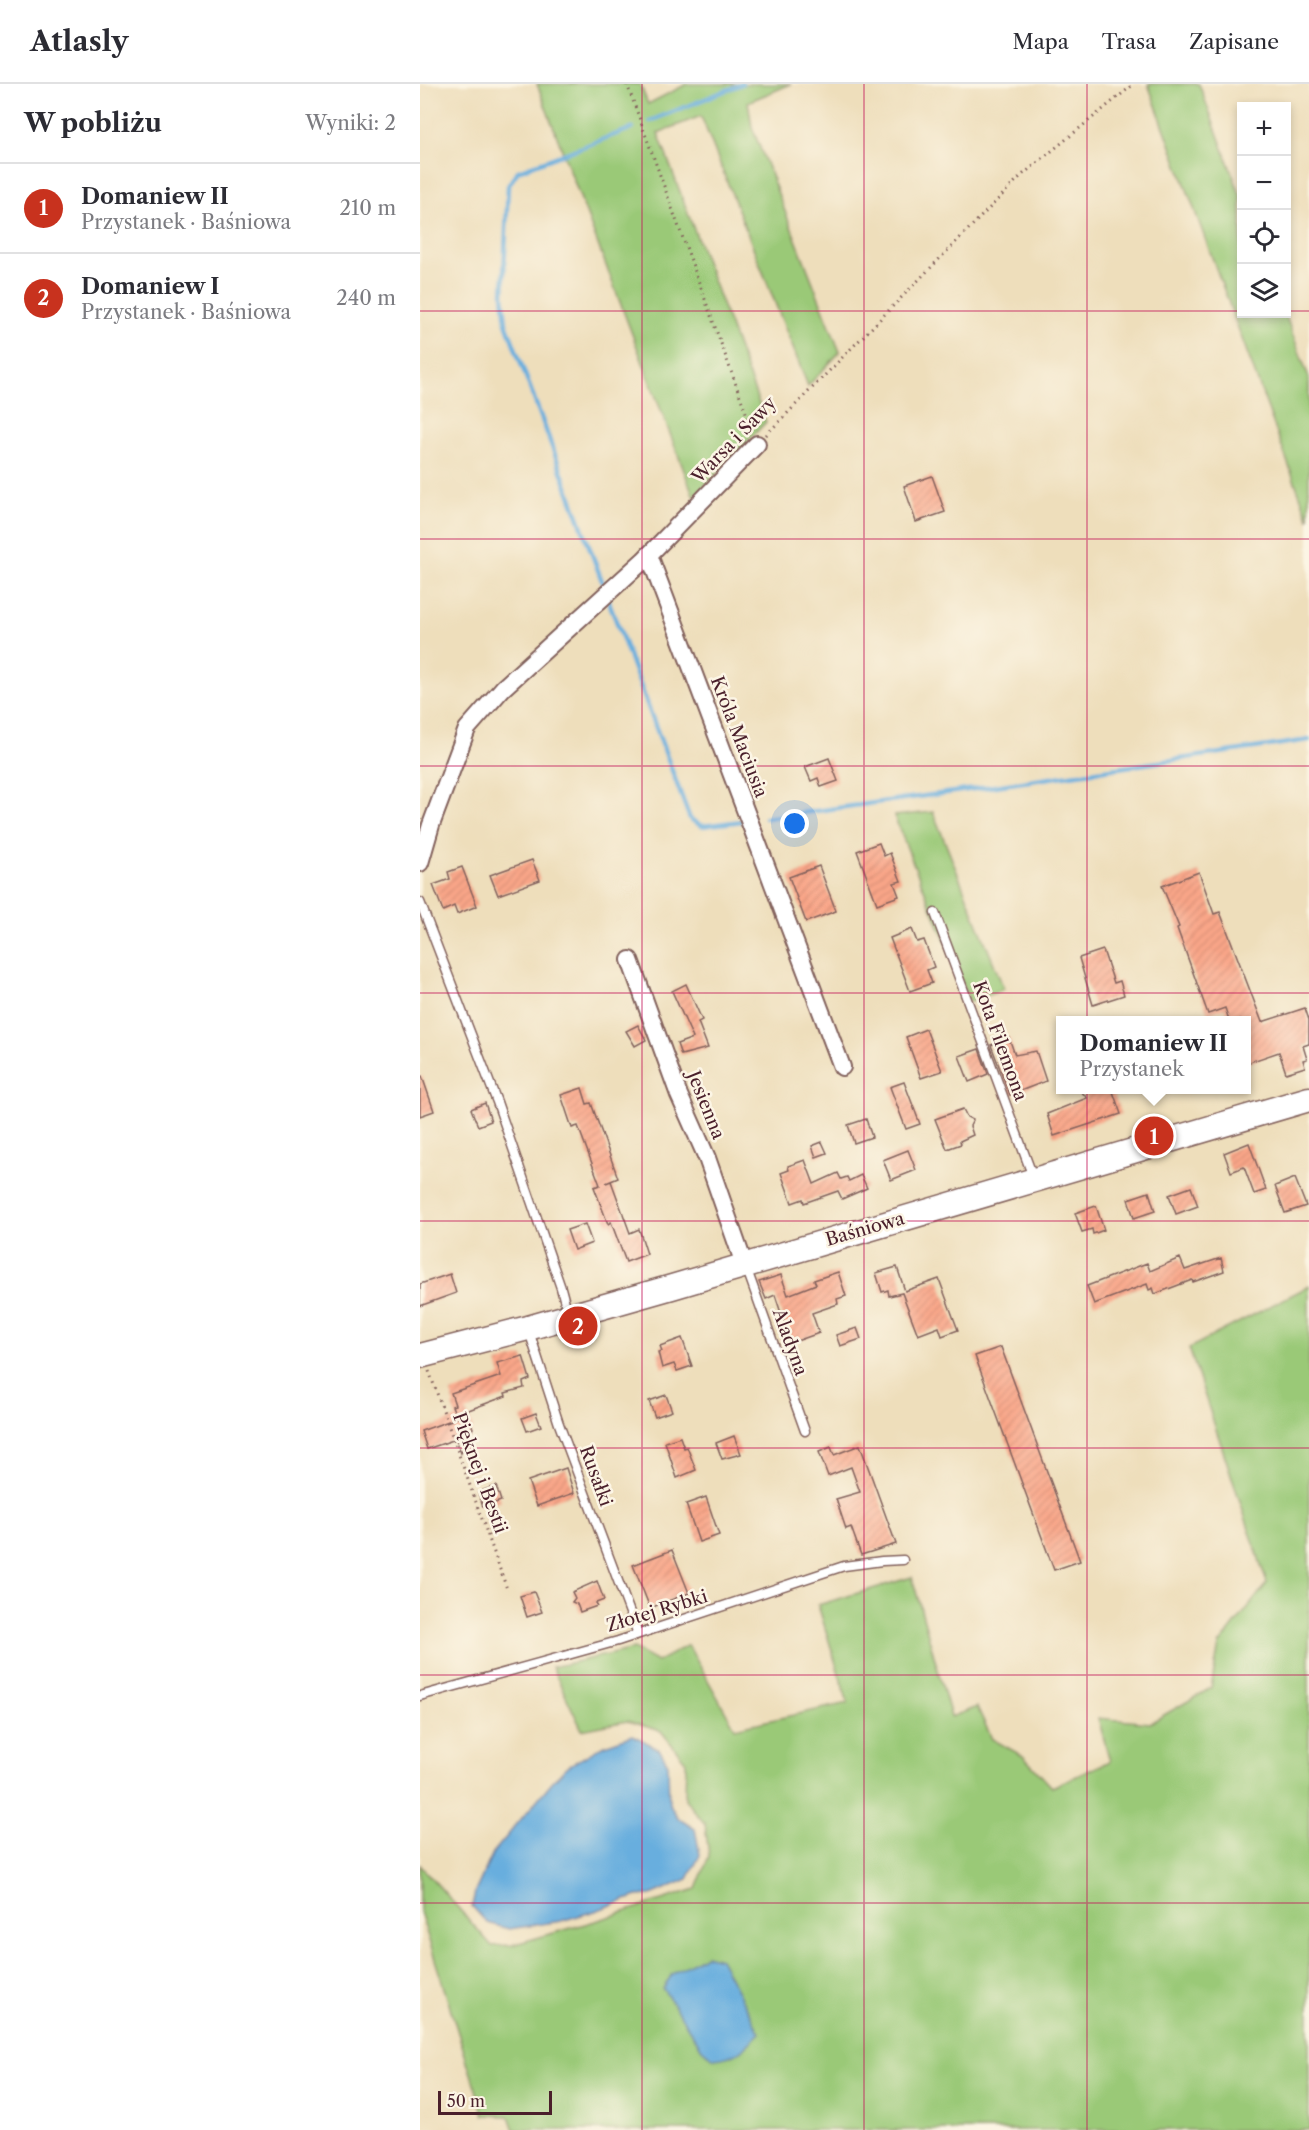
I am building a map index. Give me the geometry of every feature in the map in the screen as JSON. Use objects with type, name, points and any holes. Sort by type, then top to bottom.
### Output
[{"type":"main road","name":"Baśniowa","points":[[424,1361],[568,1316],[1309,1099]]},
{"type":"street","name":"Warsa i Sawy","points":[[420,863],[431,825],[467,729],[503,688],[649,555],[758,444]]},
{"type":"street","name":"Króla Maciusia","points":[[649,555],[842,1067]]},
{"type":"street","name":"Jesienna","points":[[630,960],[744,1264]]},
{"type":"lane","points":[[420,902],[497,1102],[561,1288],[568,1316]]},
{"type":"lane","name":"Kota Filemona","points":[[935,913],[1035,1180]]},
{"type":"lane","name":"Aladyna","points":[[744,1264],[805,1431]]},
{"type":"lane","name":"Rusałki","points":[[528,1328],[559,1424],[638,1634]]},
{"type":"lane","name":"Złotej Rybki","points":[[420,1696],[638,1634],[844,1566],[882,1560],[903,1560]]},
{"type":"path","points":[[627,84],[758,444]]},
{"type":"path","name":"Warsa i Sawy","points":[[758,444],[1021,176],[1134,84]]},
{"type":"path","name":"Pięknej i Bestii","points":[[424,1361],[507,1589]]},
{"type":"green space","points":[[537,84],[640,84],[648,104],[687,84],[791,84],[748,102],[752,127],[840,352],[808,386],[701,116],[658,133],[766,422],[694,497]]},
{"type":"green space","points":[[1148,84],[1199,84],[1237,186],[1237,318],[1286,318],[1309,378],[1309,520]]},
{"type":"green space","points":[[933,812],[1004,989],[970,1002],[894,816]]},
{"type":"green space","points":[[1309,1286],[1309,2130],[514,2130],[509,2116],[484,2115],[420,1912],[420,1865],[492,1946],[512,1945],[696,1889],[709,1856],[705,1824],[685,1799],[686,1762],[661,1731],[627,1721],[582,1730],[552,1667],[634,1649],[657,1662],[688,1645],[735,1728],[848,1703],[818,1605],[912,1577],[951,1717],[977,1707],[992,1739],[1023,1756],[1052,1787],[1110,1761],[1098,1718],[1150,1723],[1211,1688],[1219,1645],[1267,1583],[1189,1348]]},
{"type":"water","points":[[633,1735],[659,1749],[668,1764],[669,1804],[679,1819],[695,1829],[700,1855],[688,1879],[651,1895],[637,1896],[561,1921],[509,1929],[487,1923],[472,1906],[475,1892],[493,1853],[568,1766],[605,1745]]},
{"type":"water","points":[[706,1955],[720,1959],[760,2033],[740,2051],[714,2059],[702,2049],[663,1989],[672,1974]]},
{"type":"building","points":[[932,476],[945,512],[916,522],[904,486]]},
{"type":"building","points":[[829,758],[838,781],[821,787],[818,778],[811,781],[805,767]]},
{"type":"building","points":[[879,843],[884,856],[890,853],[901,881],[894,883],[899,896],[877,904],[857,851]]},
{"type":"building","points":[[532,860],[540,880],[498,895],[490,875]]},
{"type":"building","points":[[819,866],[836,911],[806,922],[789,877]]},
{"type":"building","points":[[462,867],[477,906],[457,914],[454,906],[443,911],[433,885],[450,879],[448,872]]},
{"type":"building","points":[[1199,872],[1214,914],[1220,912],[1262,1022],[1305,1008],[1309,1020],[1309,1044],[1303,1046],[1307,1059],[1303,1060],[1305,1067],[1286,1073],[1279,1052],[1251,1062],[1251,1016],[1228,1016],[1225,1008],[1208,1014],[1177,928],[1179,927],[1162,886]]},
{"type":"building","points":[[912,929],[917,942],[924,940],[934,967],[927,970],[932,983],[910,991],[890,938]]},
{"type":"building","points":[[1103,950],[1114,983],[1120,981],[1124,995],[1093,1005],[1079,958]]},
{"type":"building","points":[[686,984],[702,1020],[698,1022],[708,1048],[681,1055],[677,1044],[693,1038],[672,991]]},
{"type":"building","points":[[638,1025],[646,1040],[635,1046],[626,1031]]},
{"type":"building","points":[[926,1029],[942,1071],[921,1078],[906,1037]]},
{"type":"building","points":[[1009,1038],[1015,1055],[1036,1051],[1046,1081],[1010,1095],[991,1045]]},
{"type":"building","points":[[979,1049],[988,1074],[969,1082],[959,1056]]},
{"type":"building","points":[[420,1076],[422,1076],[434,1111],[420,1116]]},
{"type":"building","points":[[904,1082],[920,1124],[906,1129],[890,1087]]},
{"type":"building","points":[[582,1088],[587,1104],[591,1103],[618,1178],[606,1183],[611,1181],[630,1233],[639,1229],[647,1254],[626,1262],[611,1222],[608,1224],[594,1187],[600,1185],[578,1126],[572,1128],[561,1095]]},
{"type":"building","points":[[1083,1094],[1114,1094],[1121,1114],[1054,1136],[1047,1114],[1087,1098]]},
{"type":"building","points":[[485,1103],[491,1121],[478,1126],[471,1109]]},
{"type":"building","points":[[963,1109],[967,1117],[973,1120],[970,1126],[973,1135],[960,1141],[961,1144],[947,1149],[935,1119]]},
{"type":"building","points":[[866,1119],[872,1137],[854,1143],[848,1125]]},
{"type":"building","points":[[822,1142],[827,1153],[816,1157],[812,1146]]},
{"type":"building","points":[[1249,1143],[1266,1190],[1254,1194],[1244,1167],[1231,1172],[1224,1153]]},
{"type":"building","points":[[908,1150],[916,1170],[891,1180],[883,1160]]},
{"type":"building","points":[[805,1160],[814,1184],[838,1173],[841,1179],[847,1177],[849,1181],[861,1175],[867,1188],[842,1199],[838,1191],[804,1203],[803,1199],[792,1203],[781,1173],[789,1170],[788,1166]]},
{"type":"building","points":[[1295,1178],[1306,1206],[1285,1213],[1275,1186]]},
{"type":"building","points":[[1191,1187],[1198,1206],[1176,1214],[1169,1195]]},
{"type":"building","points":[[1149,1192],[1155,1211],[1134,1218],[1128,1199]]},
{"type":"building","points":[[1096,1206],[1104,1230],[1093,1234],[1092,1229],[1082,1232],[1075,1213]]},
{"type":"building","points":[[585,1224],[592,1243],[574,1250],[567,1230]]},
{"type":"building","points":[[1180,1258],[1185,1270],[1221,1258],[1224,1271],[1155,1294],[1153,1288],[1149,1290],[1147,1284],[1094,1304],[1087,1286],[1147,1263],[1150,1271]]},
{"type":"building","points":[[897,1267],[905,1291],[939,1279],[958,1330],[942,1336],[939,1327],[918,1335],[902,1293],[889,1296],[888,1290],[882,1292],[876,1273]]},
{"type":"building","points":[[838,1272],[846,1296],[837,1299],[838,1304],[812,1313],[819,1333],[791,1343],[775,1295],[766,1299],[759,1282],[781,1275],[788,1295],[816,1284],[814,1280]]},
{"type":"building","points":[[450,1274],[456,1293],[420,1306],[420,1284]]},
{"type":"building","points":[[857,1328],[861,1339],[840,1346],[836,1335]]},
{"type":"building","points":[[682,1338],[692,1366],[677,1371],[674,1364],[662,1368],[658,1352],[662,1351],[660,1346]]},
{"type":"building","points":[[1001,1347],[1080,1561],[1054,1570],[975,1356]]},
{"type":"building","points":[[523,1356],[530,1379],[523,1382],[524,1388],[505,1393],[506,1396],[466,1411],[473,1428],[461,1453],[456,1439],[427,1449],[421,1431],[457,1418],[452,1406],[455,1405],[451,1393],[501,1376],[497,1363]]},
{"type":"building","points":[[666,1395],[672,1411],[655,1417],[649,1401]]},
{"type":"building","points":[[536,1413],[541,1426],[527,1431],[522,1418]]},
{"type":"building","points":[[734,1436],[741,1454],[722,1459],[716,1443]]},
{"type":"building","points":[[680,1437],[684,1448],[687,1447],[696,1470],[677,1478],[665,1442]]},
{"type":"building","points":[[860,1445],[896,1544],[861,1555],[851,1527],[846,1529],[836,1499],[860,1492],[851,1467],[828,1476],[819,1452],[831,1447],[834,1455]]},
{"type":"building","points":[[566,1468],[574,1493],[537,1506],[528,1481]]},
{"type":"building","points":[[496,1486],[501,1501],[483,1507],[478,1492]]},
{"type":"building","points":[[706,1497],[719,1535],[699,1542],[686,1504]]},
{"type":"building","points":[[672,1550],[689,1593],[650,1608],[633,1565]]},
{"type":"building","points":[[597,1581],[604,1600],[596,1603],[597,1606],[580,1612],[577,1604],[572,1602],[575,1598],[572,1592]]},
{"type":"building","points":[[534,1592],[542,1612],[527,1617],[520,1596]]},
{"type":"waterway","points":[[650,121],[742,84]]},
{"type":"waterway","points":[[605,589],[506,323],[503,295],[508,186],[518,171],[633,128]]},
{"type":"waterway","points":[[608,599],[690,819],[702,826],[742,821]]},
{"type":"waterway","points":[[765,818],[1309,740]]},
{"type":"place","name":"Domaniew II","points":[[1154,1136]]},
{"type":"place","name":"Domaniew I","points":[[578,1326]]}]
